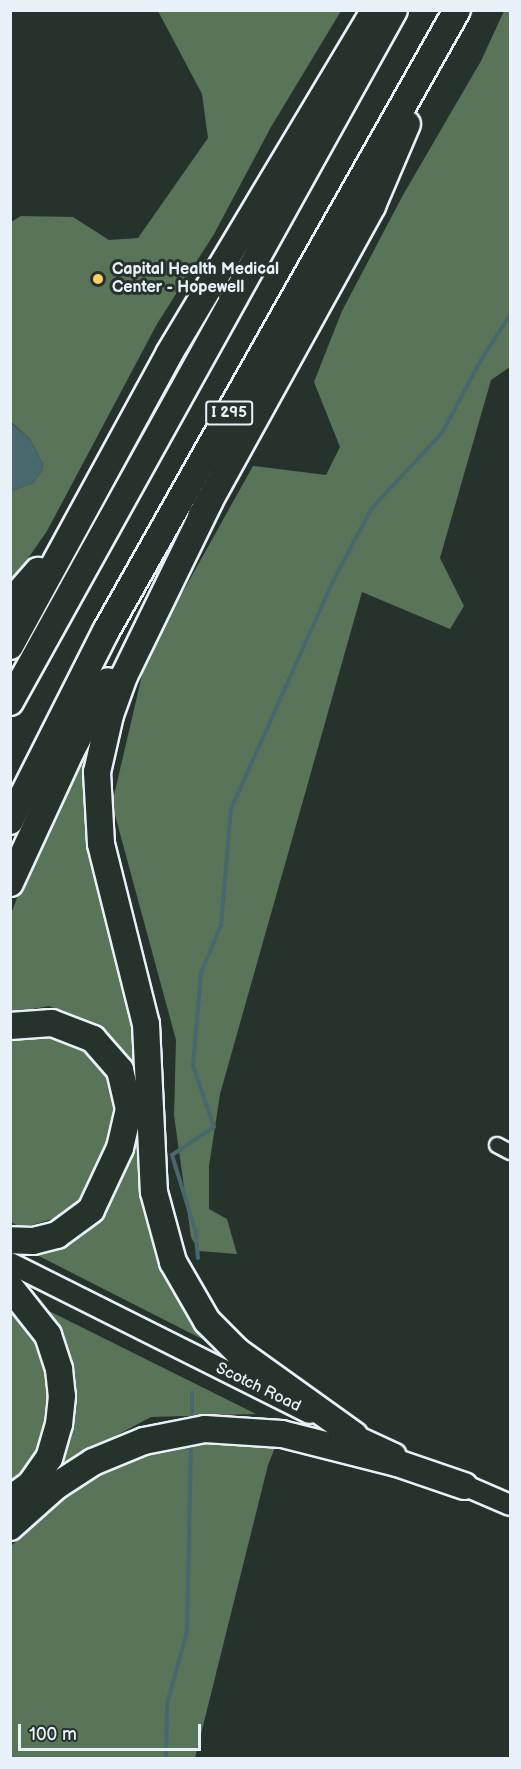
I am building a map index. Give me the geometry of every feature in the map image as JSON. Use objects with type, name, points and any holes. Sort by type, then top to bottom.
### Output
[{"type":"highway","points":[[10,646],[82,510],[290,146],[375,10]]},
{"type":"highway","points":[[10,702],[394,10]]},
{"type":"highway","name":"I 295","points":[[10,821],[106,631],[457,10]]},
{"type":"highway","points":[[10,883],[71,751],[372,206],[403,141],[418,80]]},
{"type":"highway","points":[[210,500],[124,676],[110,714],[97,772],[100,844],[145,1012],[154,1192],[172,1262],[207,1321],[244,1358],[354,1435]]},
{"type":"highway","points":[[10,603],[51,555],[82,510]]},
{"type":"highway","points":[[10,1026],[52,1023],[93,1039],[120,1070],[129,1109],[120,1148],[91,1210],[74,1226],[47,1238],[10,1240]]},
{"type":"highway","points":[[10,1287],[39,1318],[48,1335],[59,1369],[62,1396],[59,1424],[49,1458],[35,1479],[10,1499]]},
{"type":"highway","points":[[10,1527],[56,1486],[93,1462],[144,1441],[205,1429],[282,1434],[397,1463],[464,1486]]},
{"type":"main road","name":"Scotch Road","points":[[10,1263],[354,1435],[510,1505]]},
{"type":"street","points":[[496,1145],[510,1152]]},
{"type":"green space","points":[[158,11],[341,11],[271,127],[214,234],[157,324],[47,531],[11,583],[11,491],[33,483],[42,471],[43,464],[30,439],[11,422],[11,222],[21,216],[73,217],[109,240],[138,238],[208,138],[202,94]]},
{"type":"green space","points":[[504,11],[510,11],[510,367],[491,380],[440,558],[464,606],[450,629],[362,592],[220,1094],[209,1166],[209,1209],[227,1219],[237,1254],[199,1251],[191,1237],[174,1115],[176,1040],[112,804],[146,658],[253,466],[326,475],[340,447],[314,382],[342,311],[403,195],[481,61]]},
{"type":"green space","points":[[94,731],[87,825],[137,1028],[137,1079],[105,1031],[49,1006],[11,1013],[10,917],[29,865]]},
{"type":"green space","points":[[37,1031],[73,1039],[109,1068],[116,1099],[116,1125],[91,1187],[69,1214],[22,1228],[11,1222],[10,1038]]},
{"type":"green space","points":[[140,1115],[140,1170],[157,1256],[208,1342],[31,1252],[87,1228],[119,1183]]},
{"type":"green space","points":[[10,1306],[36,1340],[51,1380],[48,1415],[35,1457],[17,1486],[10,1488]]},
{"type":"green space","points":[[47,1310],[256,1414],[151,1417],[70,1460],[41,1489],[73,1420],[68,1349]]},
{"type":"green space","points":[[189,1436],[278,1440],[268,1465],[195,1758],[11,1758],[11,1546],[97,1469]]},
{"type":"water","points":[[10,422],[30,439],[43,464],[42,471],[33,483],[11,491]]},
{"type":"waterway","points":[[198,1258],[196,1233],[172,1155],[214,1127],[193,1066],[201,973],[221,925],[231,809],[333,581],[372,508],[442,433],[481,360],[510,315]]},
{"type":"waterway","points":[[192,1393],[192,1413]]},
{"type":"waterway","points":[[166,1758],[167,1704],[187,1632],[191,1445]]},
{"type":"place","name":"Capital Health Medical Center - Hopewell","points":[[98,279]]}]
